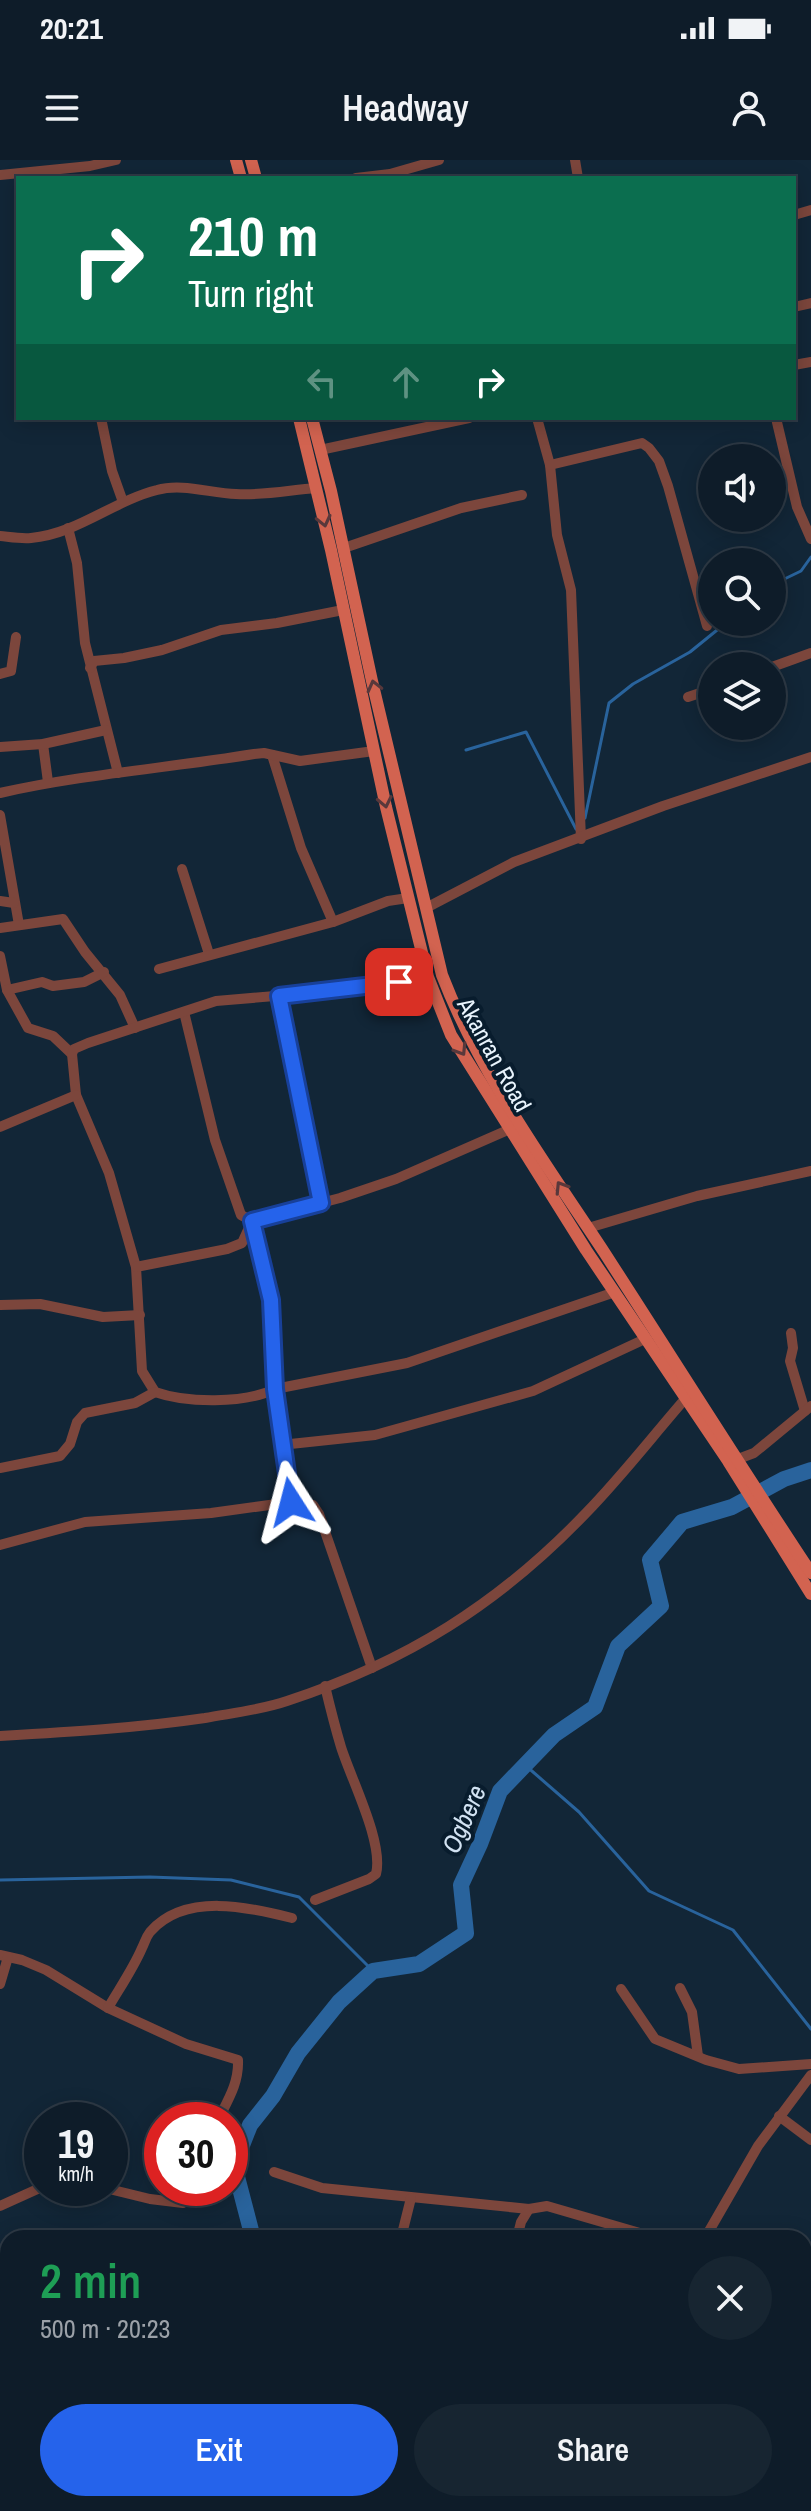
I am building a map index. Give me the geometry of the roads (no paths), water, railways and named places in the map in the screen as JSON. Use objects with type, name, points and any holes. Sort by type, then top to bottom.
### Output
[{"type":"main road","name":"Akanran Road","points":[[299,420],[408,898],[428,977],[451,1035],[645,1339],[751,1491],[811,1594]]},
{"type":"main road","name":"Akanran Road","points":[[312,420],[442,975],[468,1034],[588,1228],[738,1459],[751,1491]]},
{"type":"main road","points":[[401,868],[416,867]]},
{"type":"main road","name":"Akanran Road","points":[[761,1507],[811,1573]]},
{"type":"street","points":[[0,175],[116,160]]},
{"type":"street","points":[[373,176],[439,160]]},
{"type":"street","points":[[101,420],[112,471],[123,502]]},
{"type":"street","points":[[320,450],[460,420]]},
{"type":"street","points":[[538,420],[550,465],[557,535],[571,590],[581,839]]},
{"type":"street","points":[[776,420],[797,507],[811,539]]},
{"type":"street","points":[[550,465],[642,443],[649,448],[659,461],[668,486],[698,594]]},
{"type":"street","points":[[0,536],[30,538],[68,528],[159,489],[179,487],[239,495],[316,488]]},
{"type":"street","points":[[344,548],[461,508],[522,495]]},
{"type":"street","points":[[68,528],[77,563],[90,668],[118,773]]},
{"type":"street","points":[[90,668],[94,661],[149,653],[221,630],[343,610]]},
{"type":"street","points":[[0,674],[11,671],[16,637]]},
{"type":"street","points":[[786,662],[811,653]]},
{"type":"street","points":[[688,697],[698,694]]},
{"type":"street","points":[[0,747],[43,744],[106,730]]},
{"type":"street","points":[[43,744],[48,782]]},
{"type":"street","points":[[0,793],[48,782],[170,768],[254,754],[300,761],[374,751]]},
{"type":"street","points":[[272,755],[301,848],[333,922]]},
{"type":"street","points":[[426,908],[514,862],[678,801],[811,757]]},
{"type":"street","points":[[0,815],[19,925]]},
{"type":"street","points":[[182,869],[209,954]]},
{"type":"street","points":[[159,969],[333,922],[388,901],[408,898]]},
{"type":"street","points":[[0,901],[14,903]]},
{"type":"street","points":[[0,928],[63,919],[120,995],[135,1028]]},
{"type":"street","points":[[0,956],[4,984],[28,1028],[62,1041],[72,1054]]},
{"type":"street","points":[[4,984],[42,982],[53,986],[84,982],[104,972]]},
{"type":"street","points":[[428,977],[370,988],[216,1001],[74,1049],[76,1095],[109,1173],[136,1267],[142,1371],[155,1392],[173,1399],[262,1395],[275,1389],[407,1363],[615,1292]]},
{"type":"street","points":[[279,996],[321,1203]]},
{"type":"street","points":[[184,1012],[215,1140],[241,1215],[252,1221],[396,1179],[510,1129]]},
{"type":"street","points":[[0,1127],[76,1095]]},
{"type":"street","points":[[588,1228],[697,1196],[811,1171]]},
{"type":"street","points":[[136,1267],[227,1249],[242,1243],[252,1221]]},
{"type":"street","points":[[252,1221],[271,1300],[275,1389],[291,1502]]},
{"type":"street","points":[[0,1305],[40,1304],[103,1317],[140,1315]]},
{"type":"street","points":[[738,1459],[754,1453],[808,1408],[790,1361],[793,1348],[791,1333]]},
{"type":"street","points":[[281,1445],[375,1435],[533,1391],[645,1339]]},
{"type":"street","points":[[0,1468],[60,1456],[70,1444],[77,1422],[85,1413],[135,1403],[155,1392]]},
{"type":"street","points":[[0,1736],[157,1725],[229,1714],[286,1701],[372,1668],[427,1642],[464,1619],[526,1569],[593,1506],[685,1399]]},
{"type":"street","points":[[0,1545],[85,1522],[211,1513],[291,1502],[313,1505],[319,1514],[372,1668]]},
{"type":"street","points":[[315,1900],[369,1879],[376,1874],[378,1867],[374,1842],[341,1747],[325,1686]]},
{"type":"street","points":[[108,2008],[142,1949],[147,1934],[163,1919],[215,1905],[247,1906],[292,1918]]},
{"type":"street","points":[[0,1984],[4,1956],[46,1970],[108,2008],[186,2044],[238,2060],[239,2074],[228,2102]]},
{"type":"street","points":[[680,1988],[692,2012],[698,2056]]},
{"type":"street","points":[[621,1989],[655,2039],[698,2056],[739,2069],[811,2064]]},
{"type":"street","points":[[710,2230],[758,2146],[811,2075]]},
{"type":"street","points":[[779,2116],[811,2140]]},
{"type":"street","points":[[274,2172],[322,2188],[529,2209],[547,2206],[617,2230]]},
{"type":"street","points":[[0,2206],[24,2195]]},
{"type":"street","points":[[403,2230],[411,2198]]},
{"type":"street","points":[[519,2230],[529,2209]]},
{"type":"waterway","points":[[786,578],[801,571],[811,557]]},
{"type":"waterway","points":[[585,818],[609,703],[633,684],[690,652],[710,636]]},
{"type":"waterway","points":[[466,750],[526,732],[576,829]]},
{"type":"waterway","name":"Ogbere","points":[[251,2230],[236,2173],[237,2158],[250,2125],[273,2096],[298,2053],[339,2002],[373,1971],[419,1964],[466,1933],[461,1885],[500,1791],[554,1735],[595,1707],[618,1646],[661,1606],[650,1560],[682,1522],[732,1507],[784,1479],[811,1470]]},
{"type":"waterway","points":[[525,1765],[579,1812],[649,1891],[733,1930],[811,2029]]},
{"type":"waterway","points":[[0,1880],[150,1877],[231,1880],[299,1897],[373,1971]]}]
